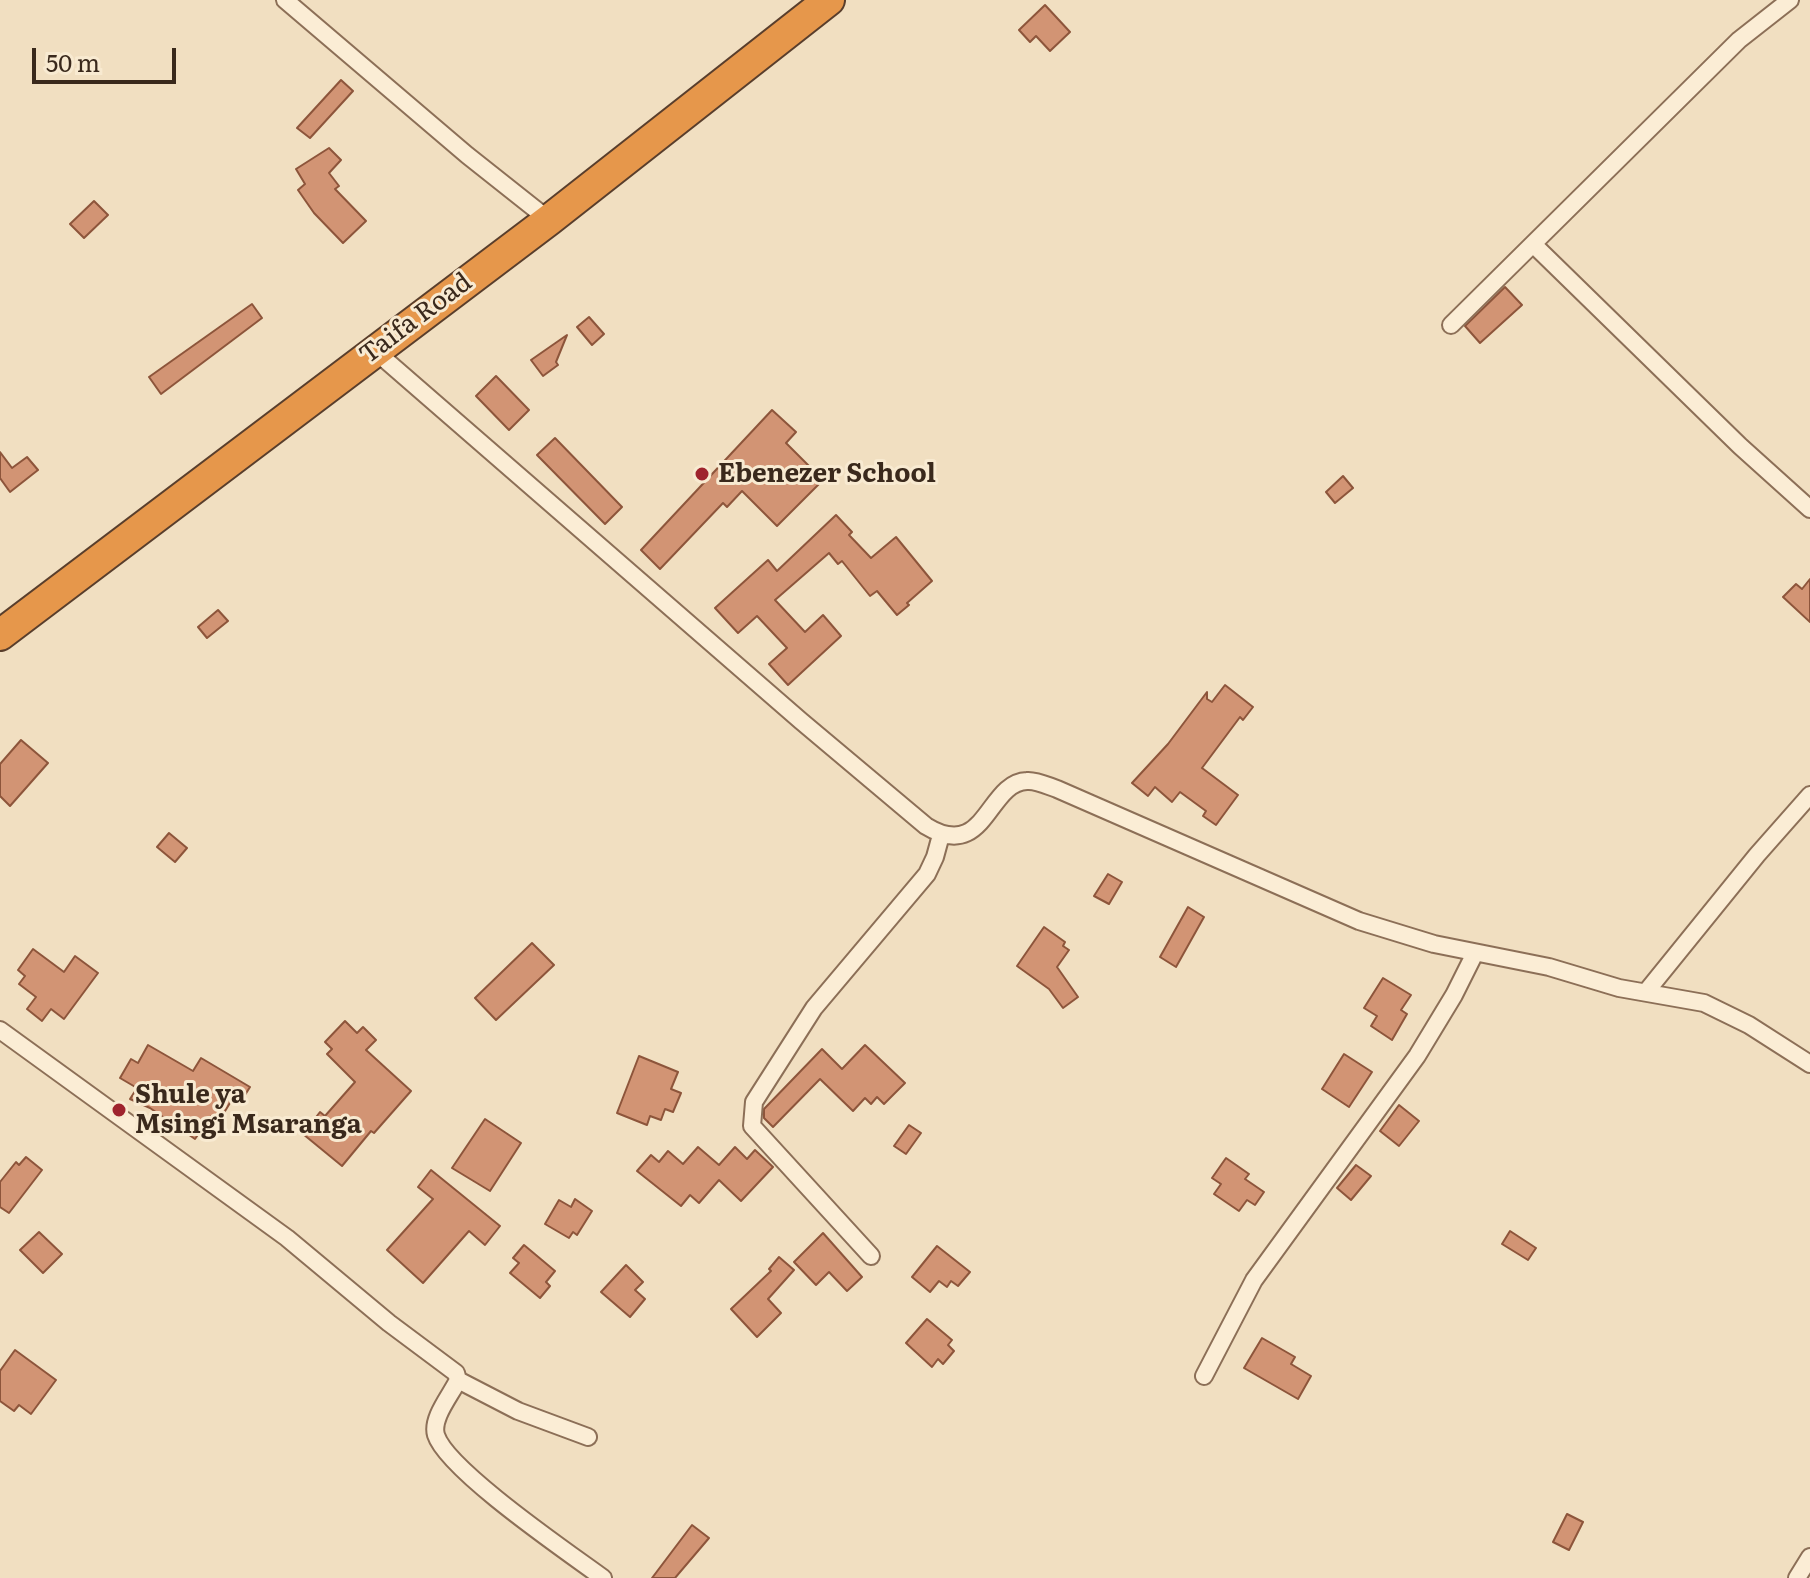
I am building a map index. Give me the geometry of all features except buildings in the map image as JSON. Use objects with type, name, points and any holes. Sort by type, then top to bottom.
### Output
[{"type":"highway","name":"Taifa Road","points":[[0,635],[549,220],[829,0]]},
{"type":"street","points":[[285,0],[467,155],[549,220]]},
{"type":"street","points":[[1451,325],[1739,40],[1790,0]]},
{"type":"street","points":[[1534,245],[1740,446],[1810,509]]},
{"type":"street","points":[[374,350],[801,721],[941,835],[955,838],[979,824],[1010,787],[1026,781],[1057,789],[1359,921],[1434,944],[1549,967],[1619,988],[1704,1003],[1725,1011],[1809,1062]]},
{"type":"street","points":[[1646,992],[1810,795]]},
{"type":"street","points":[[871,1256],[752,1126],[754,1102],[814,1008],[927,874],[941,835]]},
{"type":"street","points":[[1204,1376],[1254,1280],[1417,1056],[1449,1005],[1475,953]]},
{"type":"street","points":[[0,1030],[287,1238],[389,1323],[456,1373],[458,1380],[437,1420],[435,1434],[447,1454],[524,1520],[603,1578]]},
{"type":"street","points":[[458,1380],[518,1411],[588,1437]]},
{"type":"street","points":[[1797,1578],[1810,1557]]},
{"type":"place","name":"Ebenezer School","points":[[702,474]]},
{"type":"place","name":"Shule ya Msingi Msaranga","points":[[119,1110]]}]
